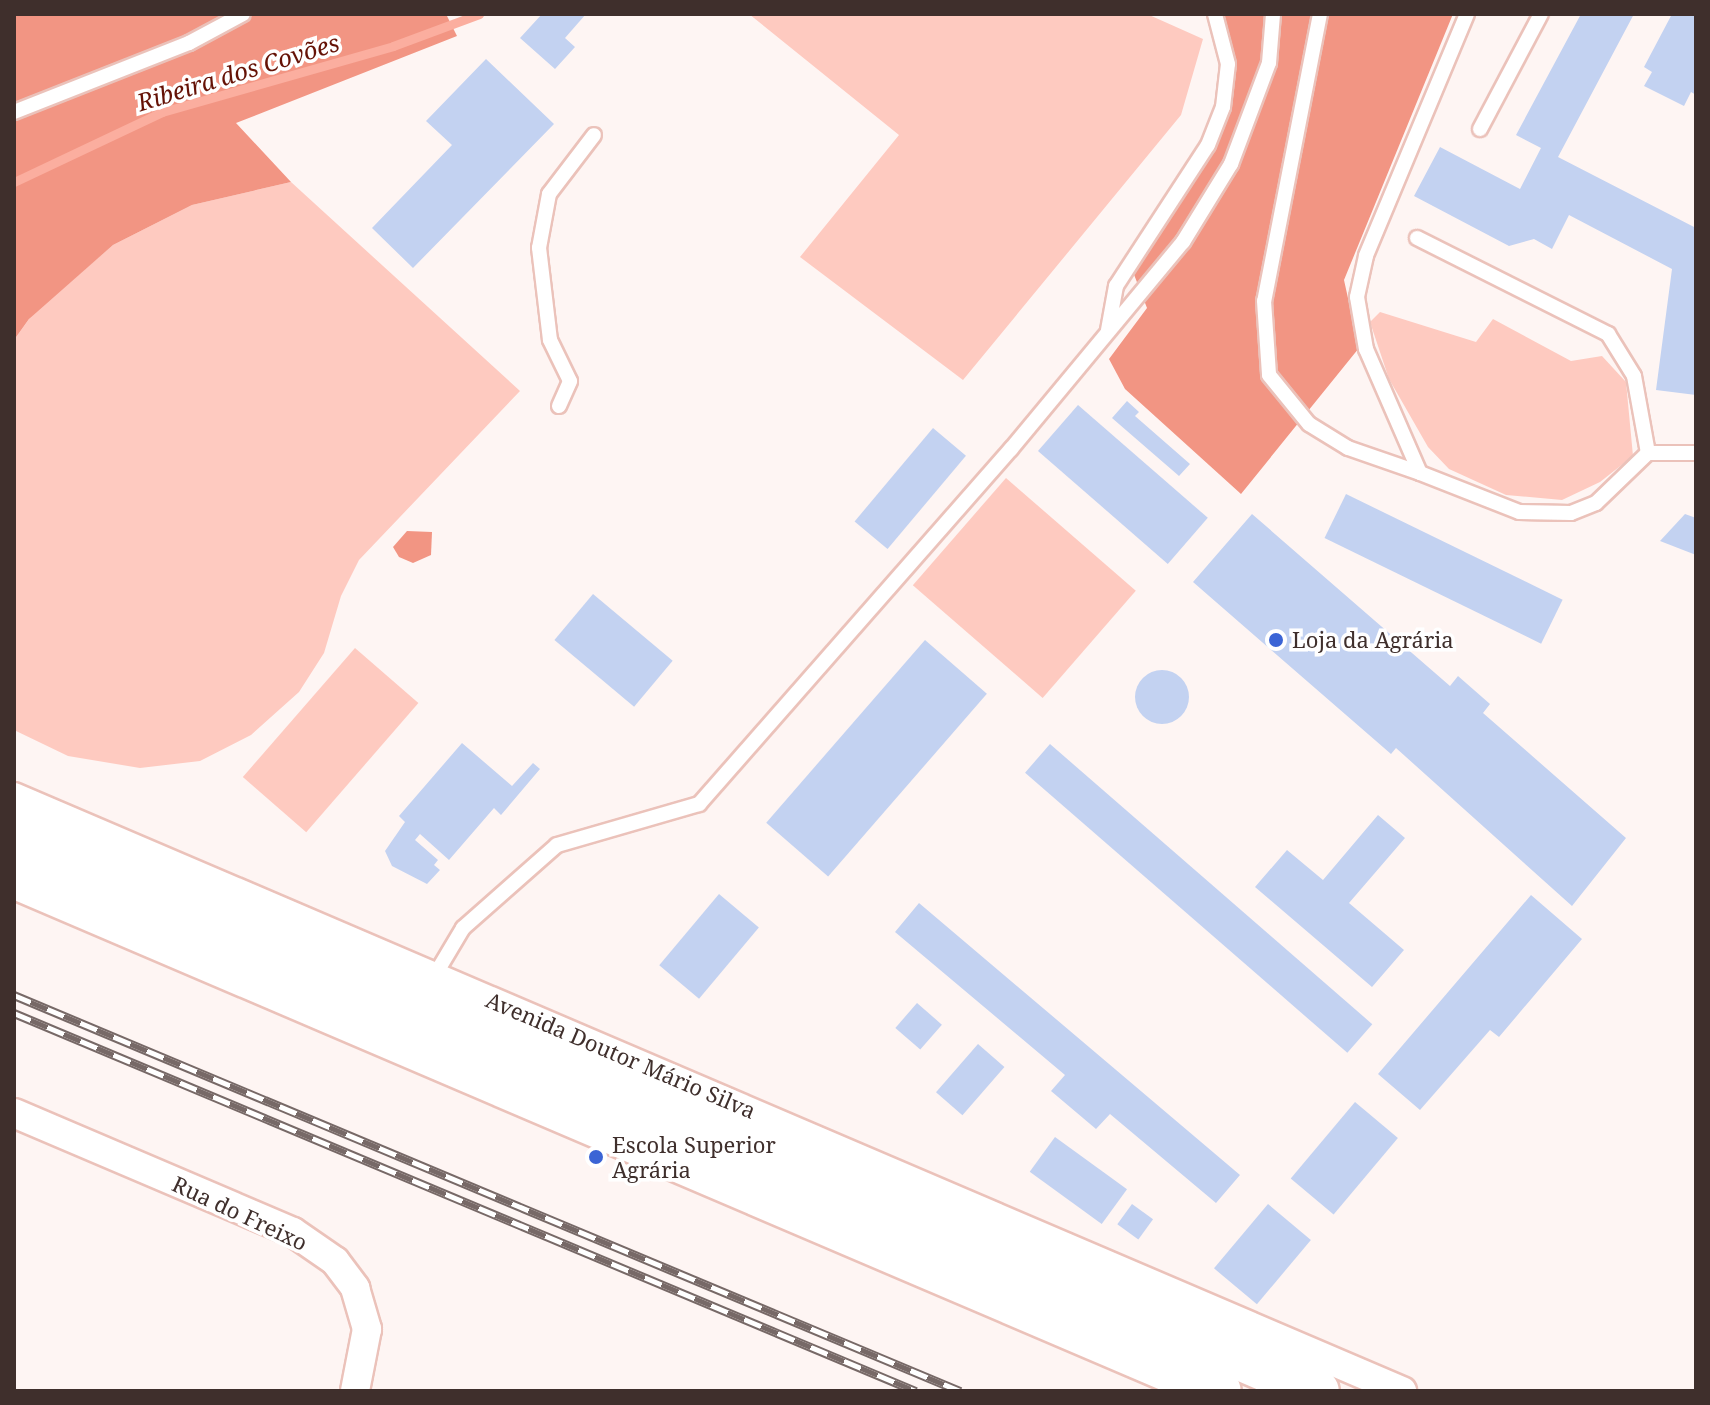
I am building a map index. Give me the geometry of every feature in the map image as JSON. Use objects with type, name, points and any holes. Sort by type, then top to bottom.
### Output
[{"type":"highway","points":[[14,831],[1317,1391]]},
{"type":"highway","points":[[14,876],[1219,1391]]},
{"type":"street","name":"Avenida Doutor Mário Silva","points":[[14,797],[1402,1391]]},
{"type":"street","name":"Rua do Freixo","points":[[14,1113],[293,1232],[335,1261],[355,1288],[367,1329],[355,1391]]},
{"type":"lane","points":[[14,112],[189,43],[243,14]]},
{"type":"lane","points":[[1108,334],[1116,286],[1208,145],[1223,107],[1228,64],[1215,14]]},
{"type":"lane","points":[[435,975],[463,928],[557,845],[699,804],[1108,334],[1183,242],[1231,164],[1269,63],[1273,14]]},
{"type":"lane","points":[[1320,14],[1264,301],[1269,375],[1309,424],[1348,448],[1519,512],[1571,513],[1596,503],[1648,453],[1696,453]]},
{"type":"lane","points":[[1420,473],[1366,349],[1357,297],[1366,256],[1467,14]]},
{"type":"lane","points":[[1480,129],[1541,14]]},
{"type":"lane","points":[[559,406],[570,381],[550,340],[539,248],[549,194],[594,135]]},
{"type":"lane","points":[[1417,238],[1608,334],[1634,376],[1648,453]]},
{"type":"shaded area","points":[[14,14],[446,14],[457,36],[236,123],[291,182],[192,205],[113,245],[29,319],[14,340]]},
{"type":"shaded area","points":[[749,14],[1147,14],[1203,39],[1181,115],[963,380],[800,257],[899,135]]},
{"type":"shaded area","points":[[1223,14],[1453,14],[1344,280],[1359,348],[1241,494],[1125,389],[1109,359],[1147,308],[1133,272],[1212,148],[1230,109],[1237,64]]},
{"type":"shaded area","points":[[291,182],[520,391],[359,560],[341,596],[324,653],[299,692],[251,735],[200,761],[140,768],[68,756],[14,730],[14,340],[32,315],[113,245],[192,205]]},
{"type":"shaded area","points":[[1380,312],[1476,342],[1493,319],[1571,361],[1602,356],[1626,382],[1633,456],[1600,482],[1562,500],[1506,495],[1449,469],[1428,447],[1389,379],[1370,322]]},
{"type":"shaded area","points":[[1006,478],[1136,591],[1043,698],[913,585]]},
{"type":"shaded area","points":[[407,531],[432,532],[431,555],[413,563],[399,557],[393,547]]},
{"type":"shaded area","points":[[355,648],[418,703],[306,832],[243,777]]},
{"type":"building","points":[[542,14],[586,14],[565,38],[575,47],[555,69],[520,38]]},
{"type":"building","points":[[1581,14],[1634,14],[1558,157],[1696,228],[1696,395],[1656,390],[1672,269],[1569,215],[1552,249],[1534,239],[1509,246],[1414,196],[1440,147],[1520,189],[1541,148],[1516,135]]},
{"type":"building","points":[[1672,14],[1696,14],[1696,95],[1691,92],[1684,106],[1644,86],[1652,72],[1644,67]]},
{"type":"building","points":[[486,59],[554,124],[413,268],[372,228],[452,145],[426,121]]},
{"type":"building","points":[[1127,401],[1139,412],[1135,416],[1190,464],[1179,476],[1112,418]]},
{"type":"building","points":[[1078,405],[1208,518],[1168,564],[1038,451]]},
{"type":"building","points":[[933,428],[966,456],[888,549],[855,521]]},
{"type":"building","points":[[1346,494],[1563,600],[1541,644],[1325,538]]},
{"type":"building","points":[[1252,514],[1450,686],[1458,676],[1490,704],[1483,713],[1626,838],[1572,906],[1396,748],[1391,754],[1193,582]]},
{"type":"building","points":[[1685,514],[1696,518],[1696,555],[1660,541]]},
{"type":"building","points":[[593,594],[673,661],[634,707],[554,640]]},
{"type":"building","points":[[925,640],[987,694],[828,876],[766,823]]},
{"type":"building","points":[[1162,670],[1181,678],[1189,697],[1181,716],[1162,724],[1143,716],[1135,697],[1143,678]]},
{"type":"building","points":[[462,743],[512,786],[533,763],[540,769],[501,815],[494,808],[449,860],[420,834],[415,840],[438,860],[434,865],[440,870],[427,884],[392,866],[385,851],[405,822],[399,816]]},
{"type":"building","points":[[1050,744],[1372,1024],[1347,1053],[1025,773]]},
{"type":"building","points":[[1378,815],[1405,838],[1349,903],[1404,950],[1372,987],[1255,887],[1287,850],[1323,880]]},
{"type":"building","points":[[719,894],[759,927],[699,999],[659,965]]},
{"type":"building","points":[[1531,895],[1582,939],[1499,1037],[1490,1030],[1420,1110],[1378,1074]]},
{"type":"building","points":[[919,903],[1240,1175],[1216,1203],[1110,1114],[1096,1129],[1051,1091],[1065,1075],[895,932]]},
{"type":"building","points":[[917,1003],[942,1025],[920,1050],[895,1028]]},
{"type":"building","points":[[978,1044],[1004,1067],[962,1115],[936,1092]]},
{"type":"building","points":[[1355,1102],[1398,1138],[1334,1215],[1291,1179]]},
{"type":"building","points":[[1055,1137],[1127,1189],[1102,1224],[1030,1172]]},
{"type":"building","points":[[1132,1204],[1153,1219],[1138,1240],[1117,1224]]},
{"type":"building","points":[[1268,1204],[1311,1240],[1257,1304],[1214,1268]]},
{"type":"waterway","name":"Ribeira dos Covões","points":[[14,182],[162,112],[393,46],[479,14]]},
{"type":"railway","points":[[14,995],[960,1391]]},
{"type":"railway","points":[[14,1013],[916,1391]]},
{"type":"place","name":"Loja da Agrária","points":[[1276,640]]},
{"type":"place","name":"Escola Superior Agrária","points":[[596,1157]]}]
